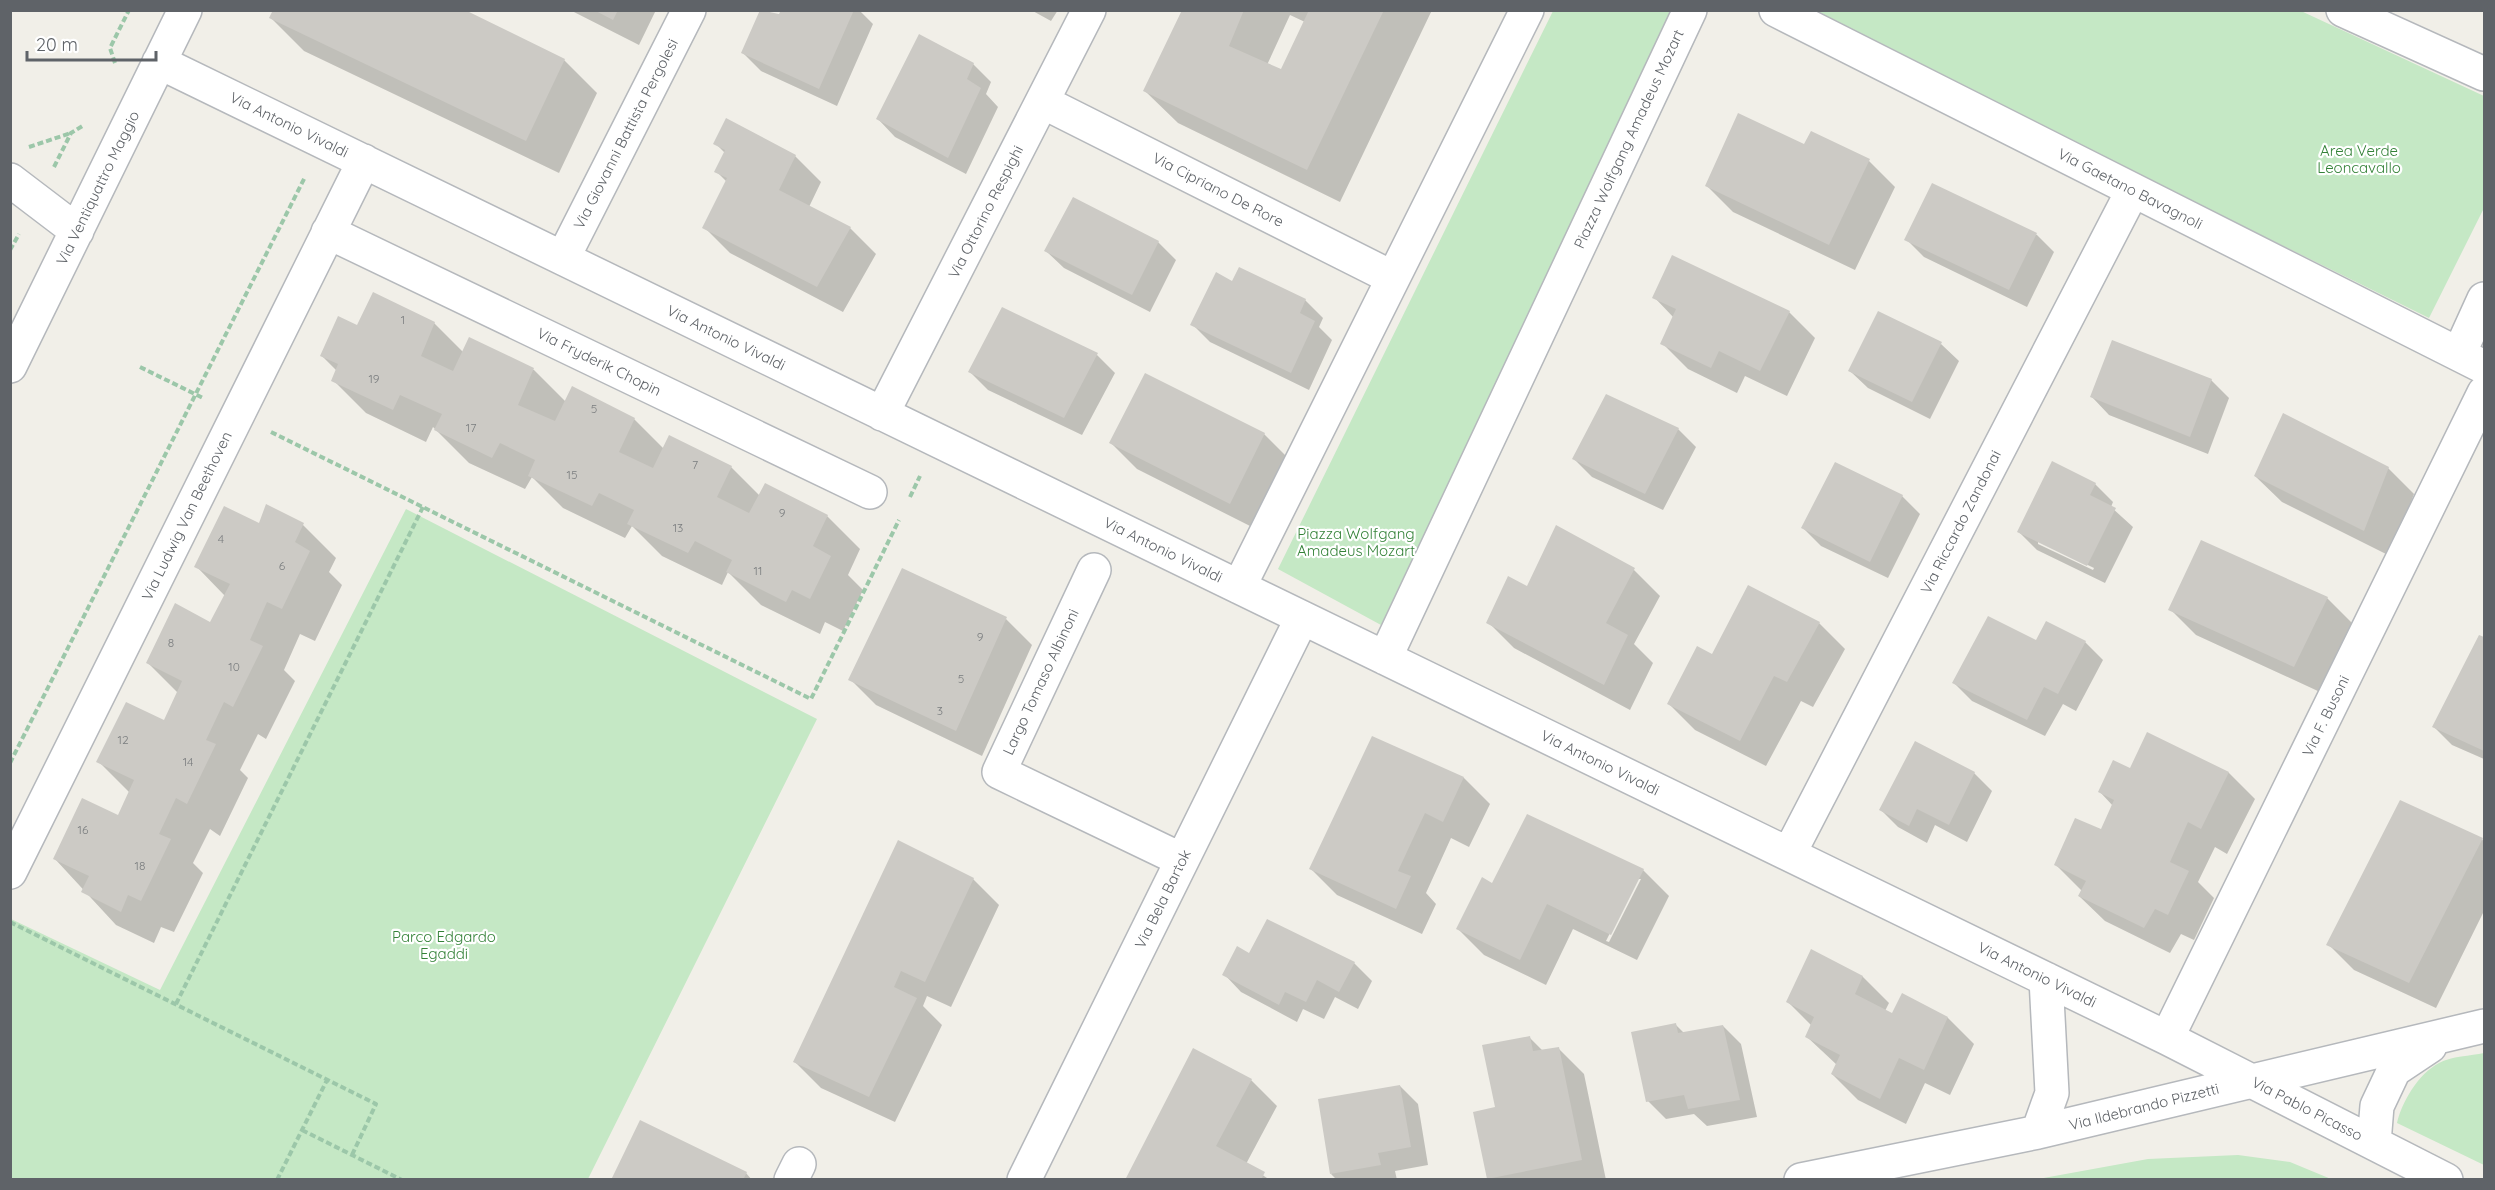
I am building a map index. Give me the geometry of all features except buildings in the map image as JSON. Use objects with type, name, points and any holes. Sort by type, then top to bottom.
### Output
[{"type":"street","name":"Via Ventiquattro Maggio","points":[[10,366],[185,10]]},
{"type":"street","name":"Via Giovanni Battista Pergolesi","points":[[563,258],[689,10]]},
{"type":"street","name":"Via Ottorino Respighi","points":[[882,414],[1089,10]]},
{"type":"street","points":[[1239,587],[1527,10]]},
{"type":"street","name":"Piazza Wolfgang Amadeus Mozart","points":[[1385,658],[1690,10]]},
{"type":"street","name":"Via Gaetano Bavagnoli","points":[[1776,10],[2471,361]]},
{"type":"street","points":[[2343,10],[2484,74]]},
{"type":"street","name":"Via Antonio Vivaldi","points":[[159,62],[2167,1038]]},
{"type":"street","name":"Via Cipriano De Rore","points":[[1043,102],[1393,278]]},
{"type":"street","name":"Via Ludwig Van Beethoven","points":[[10,872],[364,161]]},
{"type":"street","points":[[10,180],[77,231]]},
{"type":"street","name":"Via Riccardo Zandonai","points":[[1789,854],[2133,190]]},
{"type":"street","name":"Via Fryderik Chopin","points":[[328,232],[870,492]]},
{"type":"street","points":[[2471,361],[2484,299]]},
{"type":"street","name":"Via F. Busoni","points":[[2167,1038],[2484,393]]},
{"type":"street","name":"Largo Tomaso Albinoni","points":[[1094,570],[999,772],[1182,860]]},
{"type":"street","name":"Via Bela Bartok","points":[[1024,1179],[1302,618]]},
{"type":"street","points":[[2038,1132],[2052,1093],[2046,979]]},
{"type":"street","name":"Via Ildebrando Pizzetti","points":[[1801,1179],[2038,1132],[2484,1026]]},
{"type":"street","points":[[2374,1143],[2377,1106],[2394,1070],[2449,1033]]},
{"type":"street","name":"Via Pablo Picasso","points":[[2167,1038],[2446,1179]]},
{"type":"path","points":[[117,72],[110,48],[129,10]]},
{"type":"path","points":[[20,144],[30,147],[71,133],[89,122]]},
{"type":"path","points":[[10,250],[71,133]]},
{"type":"path","points":[[10,763],[323,142]]},
{"type":"path","points":[[141,367],[811,699],[903,512]]},
{"type":"path","points":[[908,502],[923,470]]},
{"type":"path","points":[[176,1004],[423,507]]},
{"type":"path","points":[[10,922],[376,1104],[352,1155]]},
{"type":"path","points":[[277,1179],[327,1080]]},
{"type":"path","points":[[302,1130],[402,1179]]},
{"type":"green space","name":"Piazza Wolfgang Amadeus Mozart","points":[[1553,11],[1673,11],[1381,625],[1278,569]]},
{"type":"green space","name":"Area Verde Leoncavallo","points":[[1809,11],[2301,11],[2484,96],[2484,208],[2429,318]]},
{"type":"green space","name":"Parco Edgardo Egaddi","points":[[406,509],[817,719],[588,1179],[11,1179],[11,919],[160,990]]},
{"type":"green space","points":[[2484,1053],[2484,1165],[2397,1123],[2412,1089],[2431,1068],[2449,1059]]},
{"type":"green space","points":[[2238,1155],[2290,1162],[2331,1179],[2038,1179],[2148,1159]]}]
